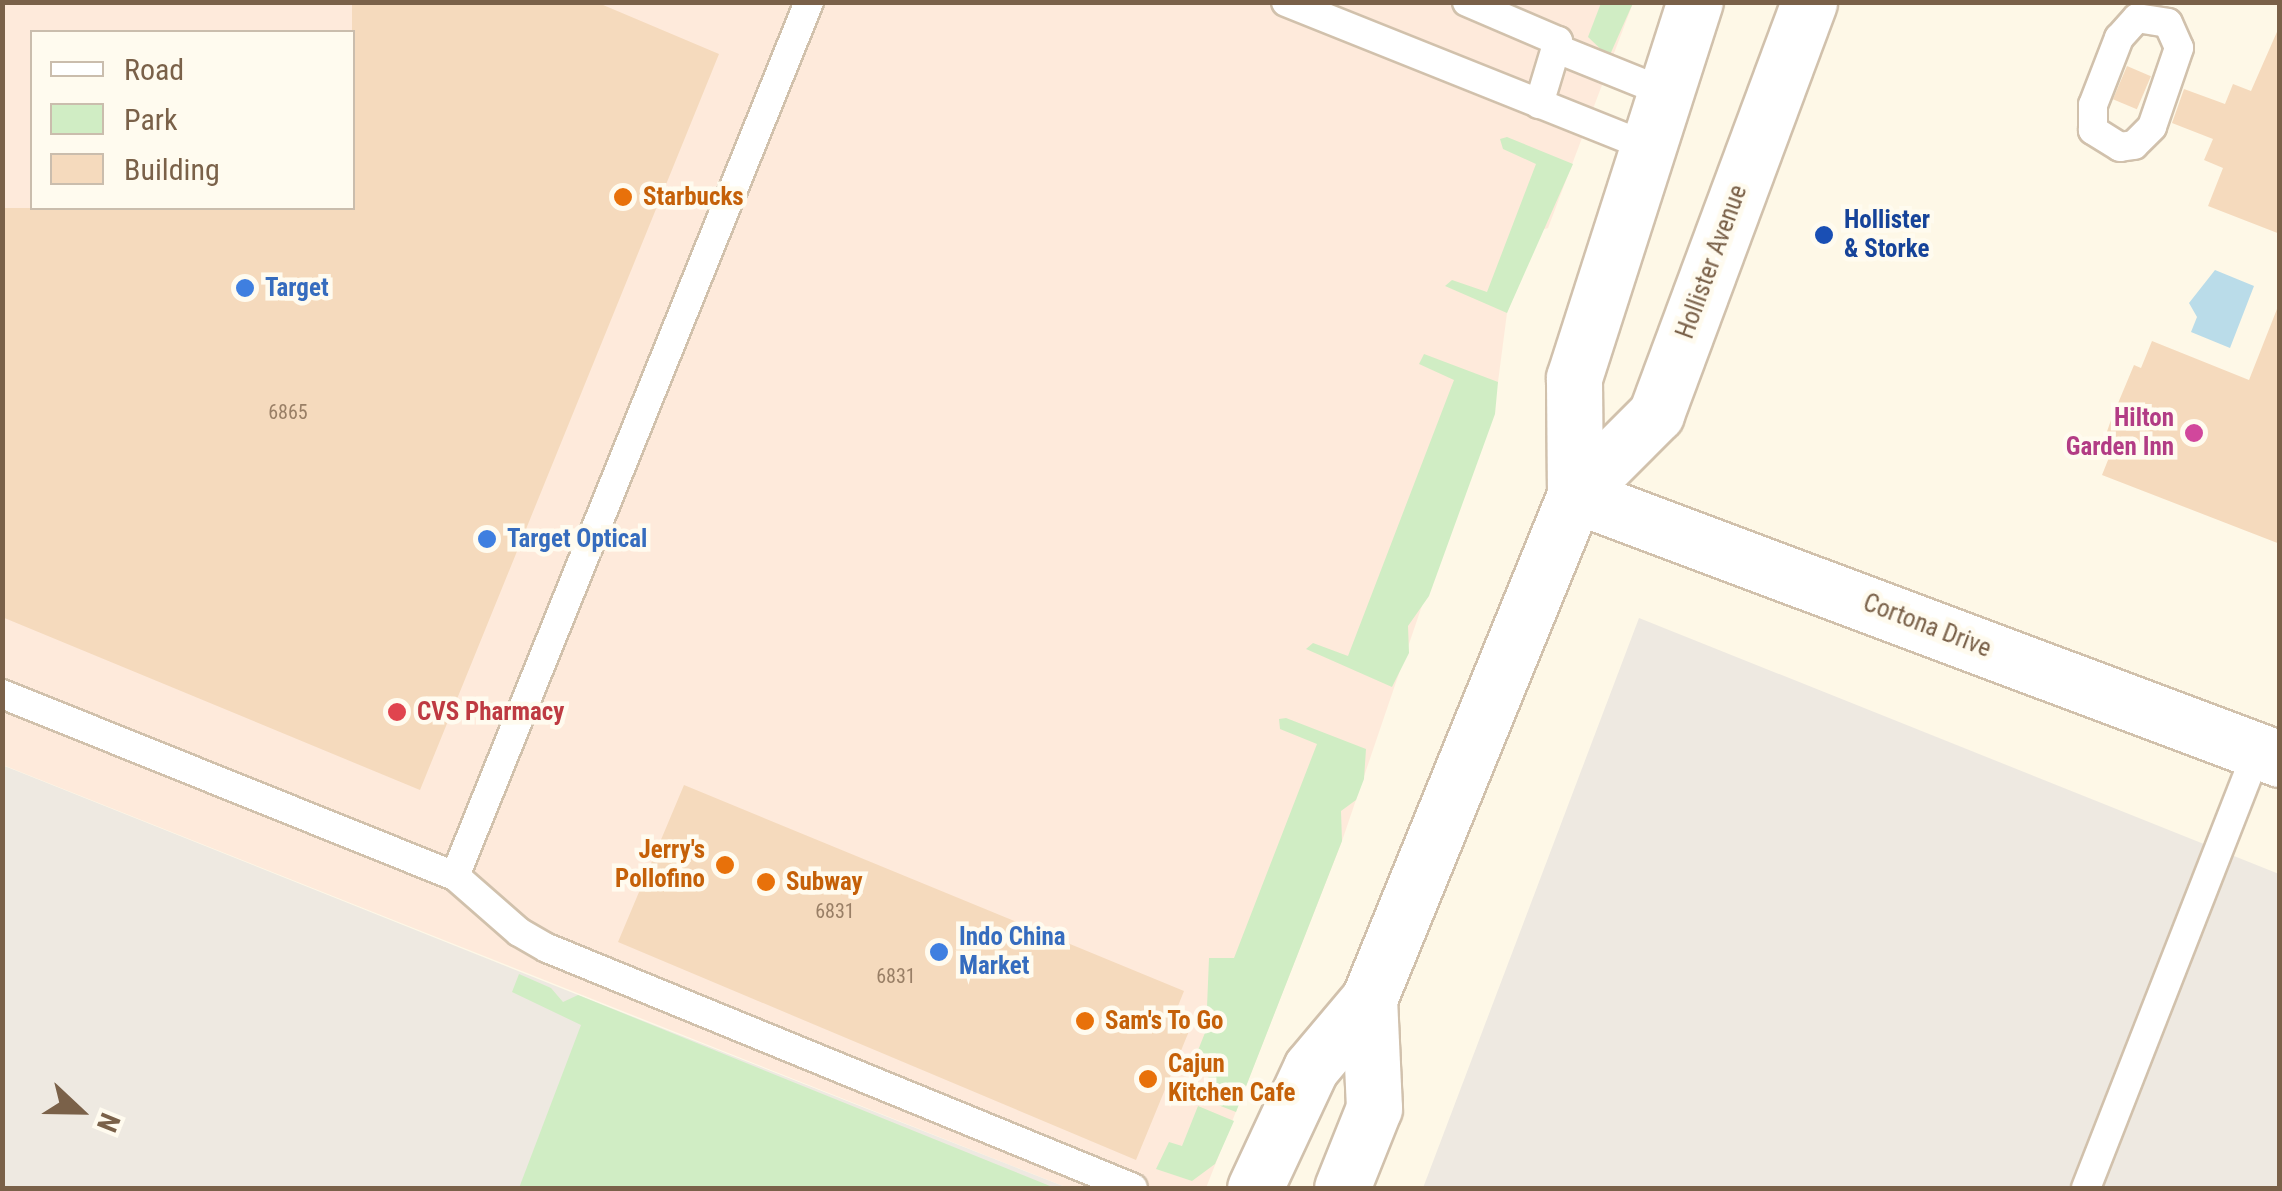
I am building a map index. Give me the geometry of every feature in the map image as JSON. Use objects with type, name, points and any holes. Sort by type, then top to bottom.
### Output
[{"type":"main road","name":"Hollister Avenue","points":[[1255,1188],[1311,1068],[1369,999],[1575,495],[1574,378],[1695,2]]},
{"type":"main road","name":"Hollister Avenue","points":[[1575,495],[1656,414],[1810,2]]},
{"type":"main road","name":"Cortona Drive","points":[[1575,495],[2268,755]]},
{"type":"main road","name":"Hollister Avenue","points":[[1342,1188],[1374,1108],[1369,999]]},
{"type":"lane","points":[[455,876],[808,2]]},
{"type":"lane","points":[[1286,2],[1320,9],[1651,148]]},
{"type":"lane","points":[[1467,2],[1552,37],[1560,50],[1667,93]]},
{"type":"lane","points":[[1539,104],[1560,50]]},
{"type":"lane","points":[[2,694],[455,876],[518,932],[548,948],[1133,1188]]},
{"type":"lane","points":[[2086,1188],[2268,755]]},
{"type":"shaded area","points":[[2,3],[1633,3],[1548,228],[1539,231],[1507,313],[1498,382],[1342,841],[1206,1188],[1068,1188],[3,765]]},
{"type":"shaded area","points":[[1639,618],[2279,874],[2279,1188],[1423,1188]]},
{"type":"shaded area","points":[[2,765],[611,1008],[1068,1188],[3,1188]]},
{"type":"green space","points":[[1601,3],[1633,3],[1609,57],[1588,37]]},
{"type":"green space","points":[[1507,137],[1573,164],[1507,313],[1445,286],[1452,280],[1487,292],[1536,164],[1503,149],[1500,139]]},
{"type":"green space","points":[[1424,354],[1498,382],[1495,414],[1429,596],[1408,626],[1409,653],[1392,687],[1306,649],[1313,643],[1348,656],[1454,380],[1419,364]]},
{"type":"green space","points":[[1286,718],[1366,749],[1364,779],[1356,800],[1341,811],[1342,841],[1236,1112],[1200,1098],[1211,1071],[1193,1063],[1214,1010],[1207,1007],[1209,958],[1234,958],[1317,744],[1280,729],[1279,719]]},
{"type":"green space","points":[[519,974],[551,988],[563,1002],[578,995],[1055,1188],[519,1188],[581,1025],[512,992]]},
{"type":"green space","points":[[1198,1106],[1234,1121],[1215,1164],[1192,1181],[1156,1169],[1169,1142],[1182,1146]]},
{"type":"water","points":[[2215,270],[2254,286],[2230,348],[2191,332],[2197,317],[2189,303]]},
{"type":"building","points":[[352,2],[596,2],[719,54],[420,790],[2,617],[2,208],[355,210]]},
{"type":"building","points":[[2280,25],[2280,234],[2208,206],[2223,168],[2204,160],[2213,139],[2172,123],[2184,89],[2225,104],[2233,84],[2251,91]]},
{"type":"building","points":[[2127,66],[2151,76],[2137,109],[2113,99]]},
{"type":"building","name":"Hilton Garden Inn","points":[[2277,309],[2280,544],[2102,475],[2112,450],[2102,446],[2111,420],[2134,365],[2141,368],[2152,341],[2249,380]]},
{"type":"building","points":[[684,785],[1184,991],[1176,1011],[1194,1019],[1136,1160],[618,942]]},
{"type":"place","name":"Starbucks","points":[[623,197]]},
{"type":"place","name":"Hollister & Storke","points":[[1824,235]]},
{"type":"place","name":"Target","points":[[245,288]]},
{"type":"place","name":"Hilton Garden Inn","points":[[2194,433]]},
{"type":"place","name":"Target Optical","points":[[487,539]]},
{"type":"place","name":"CVS Pharmacy","points":[[397,712]]},
{"type":"place","name":"Jerry's Pollofino","points":[[725,865]]},
{"type":"place","name":"Subway","points":[[766,882]]},
{"type":"place","name":"Indo China Market","points":[[939,952]]},
{"type":"place","name":"Sam's To Go","points":[[1085,1021]]},
{"type":"place","name":"Cajun Kitchen Cafe","points":[[1148,1079]]}]
